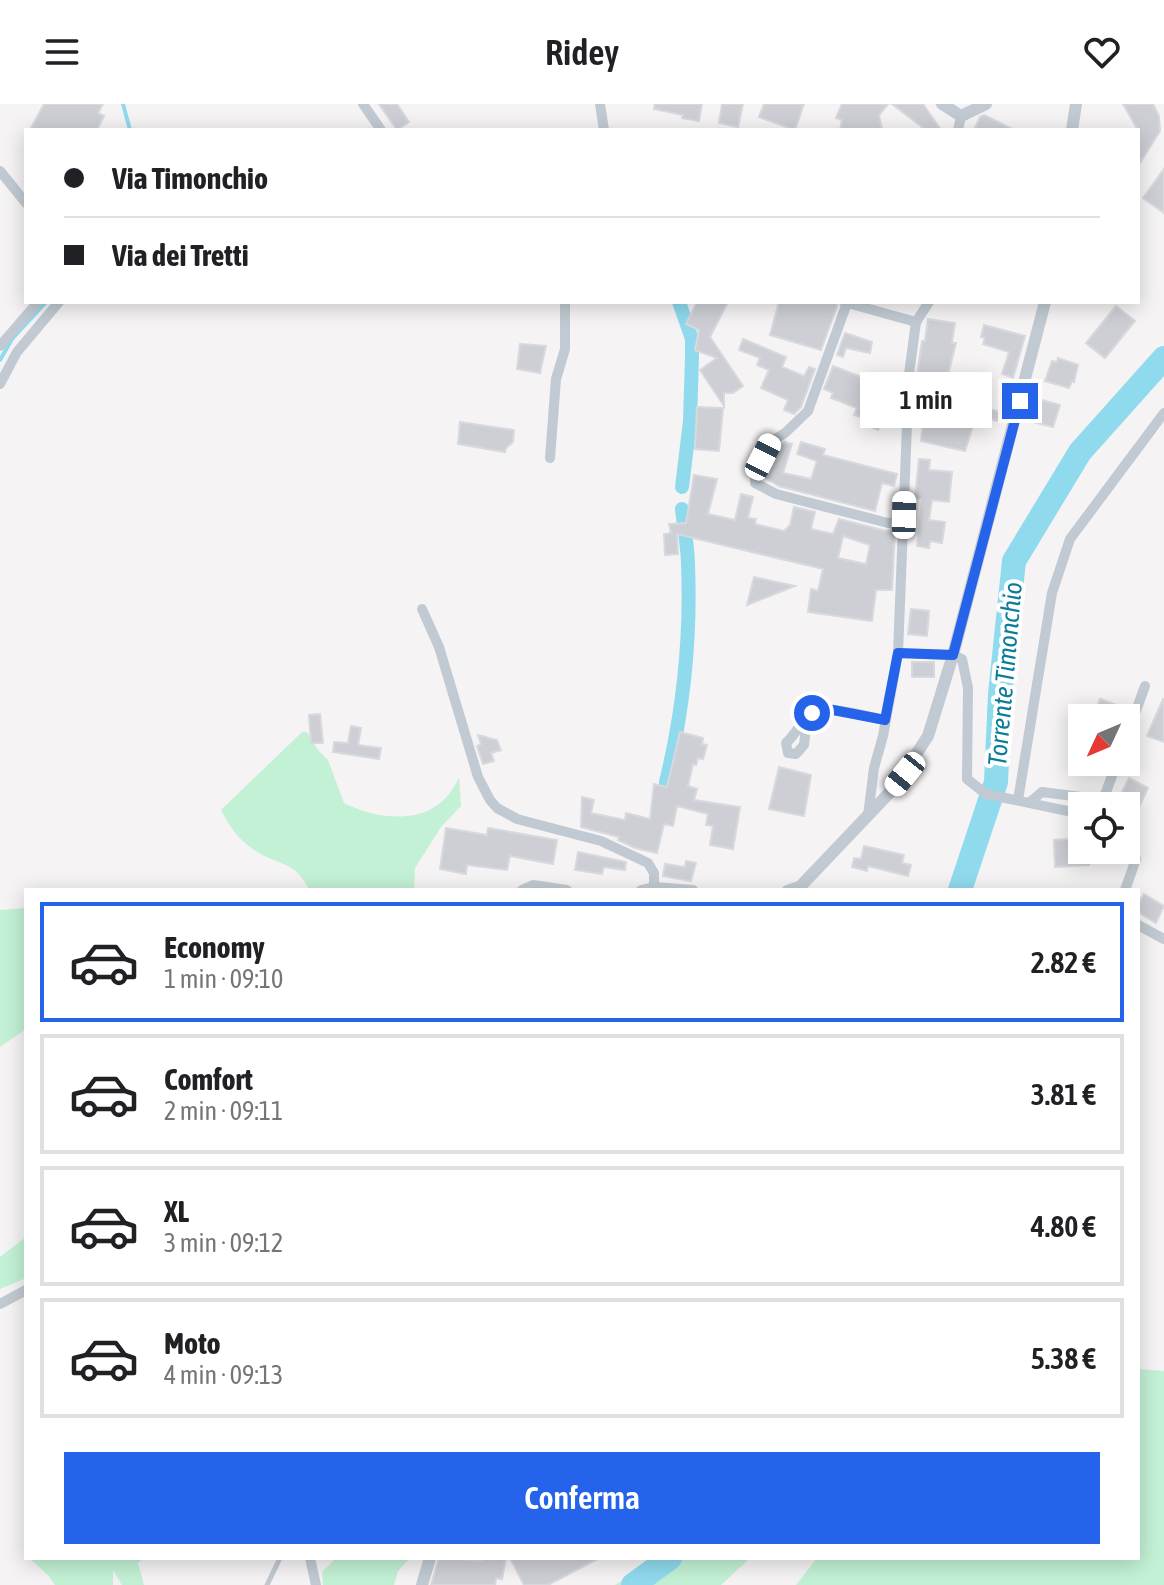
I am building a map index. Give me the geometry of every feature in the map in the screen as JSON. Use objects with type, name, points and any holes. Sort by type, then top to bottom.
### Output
[{"type":"street","points":[[363,104],[380,128]]},
{"type":"street","points":[[600,104],[604,128]]},
{"type":"street","points":[[942,104],[961,116]]},
{"type":"street","points":[[961,116],[986,104]]},
{"type":"street","points":[[1073,128],[1076,104]]},
{"type":"street","points":[[1073,128],[1083,104]]},
{"type":"street","points":[[958,128],[961,116]]},
{"type":"street","points":[[0,171],[24,201]]},
{"type":"street","points":[[0,346],[36,304]]},
{"type":"street","points":[[0,384],[17,352],[57,304]]},
{"type":"street","points":[[550,458],[556,379],[565,349],[565,304]]},
{"type":"street","points":[[845,304],[808,411],[772,441],[755,474],[755,483],[776,494],[888,523],[896,522],[904,515]]},
{"type":"street","points":[[853,304],[916,322]]},
{"type":"street","points":[[868,816],[874,768],[898,653],[909,374],[916,322],[928,304]]},
{"type":"street","points":[[800,887],[905,774],[928,736],[953,655],[1044,304]]},
{"type":"street","points":[[1012,799],[1052,593],[1070,539],[1164,413]]},
{"type":"street","points":[[422,609],[439,647],[478,777],[490,800],[497,808],[517,819],[601,841],[648,863],[654,873],[654,887]]},
{"type":"street","points":[[898,653],[953,655],[962,659],[968,688],[967,779],[986,794],[1068,811]]},
{"type":"street","points":[[1138,704],[1145,686]]},
{"type":"street","points":[[807,719],[817,710],[828,709],[885,720]]},
{"type":"street","points":[[1030,802],[1042,792],[1097,799],[1105,795],[1112,776]]},
{"type":"street","points":[[1126,888],[1134,864]]},
{"type":"street","points":[[526,888],[533,885],[553,888]]},
{"type":"street","points":[[650,888],[667,888]]},
{"type":"street","points":[[1140,926],[1164,939]]},
{"type":"street","points":[[0,1304],[24,1291]]},
{"type":"street","points":[[310,1560],[316,1585]]},
{"type":"street","points":[[422,1585],[429,1560]]},
{"type":"lane","points":[[267,1585],[279,1560]]},
{"type":"green space","points":[[302,732],[307,732],[328,760],[344,803],[360,810],[393,816],[424,812],[438,805],[450,793],[459,777],[461,806],[441,827],[415,868],[414,888],[308,888],[292,868],[243,841],[221,810]]},
{"type":"green space","points":[[24,908],[24,1030],[0,1047],[0,910]]},
{"type":"green space","points":[[24,1239],[24,1279],[0,1289],[0,1257]]},
{"type":"green space","points":[[1140,1369],[1164,1371],[1164,1585],[796,1585],[815,1560],[1140,1560]]},
{"type":"green space","points":[[31,1560],[141,1560],[138,1563],[144,1585],[122,1585],[113,1570],[113,1585],[55,1585]]},
{"type":"green space","points":[[334,1560],[408,1560],[398,1571],[394,1585],[323,1585],[322,1572]]},
{"type":"green space","points":[[655,1560],[748,1560],[721,1585],[615,1585]]},
{"type":"building","points":[[44,104],[103,104],[98,113],[104,116],[98,128],[31,128]]},
{"type":"building","points":[[379,104],[397,104],[409,122],[396,128]]},
{"type":"building","points":[[655,104],[702,104],[699,121],[654,109]]},
{"type":"building","points":[[722,104],[743,104],[738,127],[719,123]]},
{"type":"building","points":[[764,104],[804,104],[796,128],[759,117]]},
{"type":"building","points":[[842,104],[888,104],[879,115],[882,128],[840,128],[842,120],[836,118]]},
{"type":"building","points":[[892,104],[923,104],[940,128],[923,128]]},
{"type":"building","points":[[1123,104],[1153,104],[1159,116],[1160,131],[1140,163],[1140,128],[1137,128]]},
{"type":"building","points":[[984,115],[1010,128],[975,128]]},
{"type":"building","points":[[1164,169],[1164,213],[1143,198]]},
{"type":"building","points":[[696,304],[727,304],[710,337],[743,386],[733,393],[724,393],[724,406],[700,370],[717,358],[695,350],[699,330],[686,324]]},
{"type":"building","points":[[778,304],[836,304],[821,350],[770,335]]},
{"type":"building","points":[[1116,306],[1135,321],[1105,358],[1086,343]]},
{"type":"building","points":[[928,319],[955,323],[952,343],[956,343],[944,391],[965,395],[966,391],[985,396],[982,407],[1005,413],[1002,422],[976,416],[965,451],[921,441],[925,403],[916,402],[917,375]]},
{"type":"building","points":[[984,325],[1025,336],[1013,378],[1002,374],[1009,352],[983,344]]},
{"type":"building","points":[[845,333],[872,342],[870,353],[846,348],[843,357],[837,355]]},
{"type":"building","points":[[743,339],[786,357],[782,367],[804,376],[809,367],[815,369],[801,407],[794,414],[784,410],[788,400],[761,388],[769,370],[757,365],[760,358],[739,350]]},
{"type":"building","points":[[520,344],[546,346],[540,373],[517,369]]},
{"type":"building","points":[[1058,358],[1078,365],[1074,382],[1069,388],[1045,381],[1052,361],[1057,362]]},
{"type":"building","points":[[833,366],[887,387],[888,375],[901,377],[899,421],[893,419],[891,423],[882,420],[878,430],[866,425],[868,420],[854,415],[857,408],[831,398],[833,393],[824,389]]},
{"type":"building","points":[[1042,400],[1060,405],[1053,427],[1033,422]]},
{"type":"building","points":[[697,407],[723,408],[719,451],[695,449]]},
{"type":"building","points":[[460,422],[514,430],[513,442],[505,452],[458,444]]},
{"type":"building","points":[[785,442],[792,444],[783,473],[811,479],[817,461],[797,454],[801,442],[825,449],[823,455],[897,474],[894,486],[882,483],[875,511],[779,486],[763,476],[778,447]]},
{"type":"building","points":[[919,459],[930,460],[929,470],[952,472],[949,502],[932,500],[929,520],[945,522],[942,543],[930,541],[929,548],[917,546],[922,499],[915,498]]},
{"type":"building","points":[[694,475],[717,479],[708,514],[735,520],[741,494],[753,497],[748,518],[756,519],[755,524],[784,531],[790,525],[794,507],[815,512],[811,529],[833,534],[839,519],[886,531],[895,530],[892,590],[876,590],[872,621],[808,612],[811,589],[818,591],[823,569],[677,534],[678,554],[665,555],[664,534],[671,533],[669,524],[686,523]],"holes":[[[843,536],[870,545],[866,564],[838,558]]]},
{"type":"building","points":[[754,577],[795,586],[747,605]]},
{"type":"building","points":[[911,609],[929,611],[927,636],[908,634]]},
{"type":"building","points":[[912,662],[934,662],[934,677],[912,677]]},
{"type":"building","points":[[1164,699],[1164,742],[1147,736]]},
{"type":"building","points":[[320,714],[323,743],[311,743],[309,715]]},
{"type":"building","points":[[351,726],[361,728],[358,745],[381,748],[379,759],[333,752],[334,742],[348,743]]},
{"type":"building","points":[[680,732],[703,738],[702,744],[707,745],[703,759],[698,758],[696,765],[693,764],[688,786],[697,789],[694,800],[740,807],[733,849],[710,845],[713,826],[706,825],[708,814],[677,806],[673,826],[664,824],[657,853],[635,848],[618,840],[619,837],[581,827],[582,797],[594,800],[591,813],[625,820],[626,813],[650,819],[654,784],[667,787]]},
{"type":"building","points":[[478,735],[497,740],[501,750],[491,753],[494,761],[483,764],[477,746],[481,744]]},
{"type":"building","points":[[779,767],[811,775],[804,816],[769,809]]},
{"type":"building","points":[[1129,778],[1148,788],[1140,806],[1140,792],[1122,792]]},
{"type":"building","points":[[446,828],[487,835],[488,828],[557,840],[553,864],[510,856],[507,870],[467,865],[466,874],[440,869]]},
{"type":"building","points":[[1068,839],[1068,864],[1089,865],[1055,867],[1054,840]]},
{"type":"building","points":[[864,846],[904,855],[902,863],[911,865],[908,876],[868,866],[867,871],[852,867],[854,858],[861,859]]},
{"type":"building","points":[[578,852],[626,862],[625,870],[604,867],[602,874],[575,870]]},
{"type":"building","points":[[686,861],[696,863],[691,881],[663,876],[665,864],[685,867]]},
{"type":"building","points":[[1144,894],[1164,906],[1156,923],[1140,913],[1140,901]]},
{"type":"building","points":[[438,1560],[506,1560],[502,1579],[496,1578],[495,1585],[431,1585]]},
{"type":"building","points":[[511,1560],[595,1560],[548,1585],[524,1585]]},
{"type":"waterway","points":[[123,104],[129,128]]},
{"type":"waterway","points":[[0,360],[12,339],[44,304]]},
{"type":"waterway","points":[[680,304],[692,339],[690,421],[682,487]]},
{"type":"waterway","name":"Torrente Timonchio","points":[[961,888],[996,782],[1000,694],[1014,561],[1080,452],[1164,358]]},
{"type":"waterway","points":[[666,782],[677,729],[687,647],[688,558],[682,509]]},
{"type":"waterway","name":"Torrente Timonchio","points":[[633,1585],[667,1560]]},
{"type":"route","points":[[812,713],[828,709],[885,720],[898,653],[953,655],[1020,401]]}]
